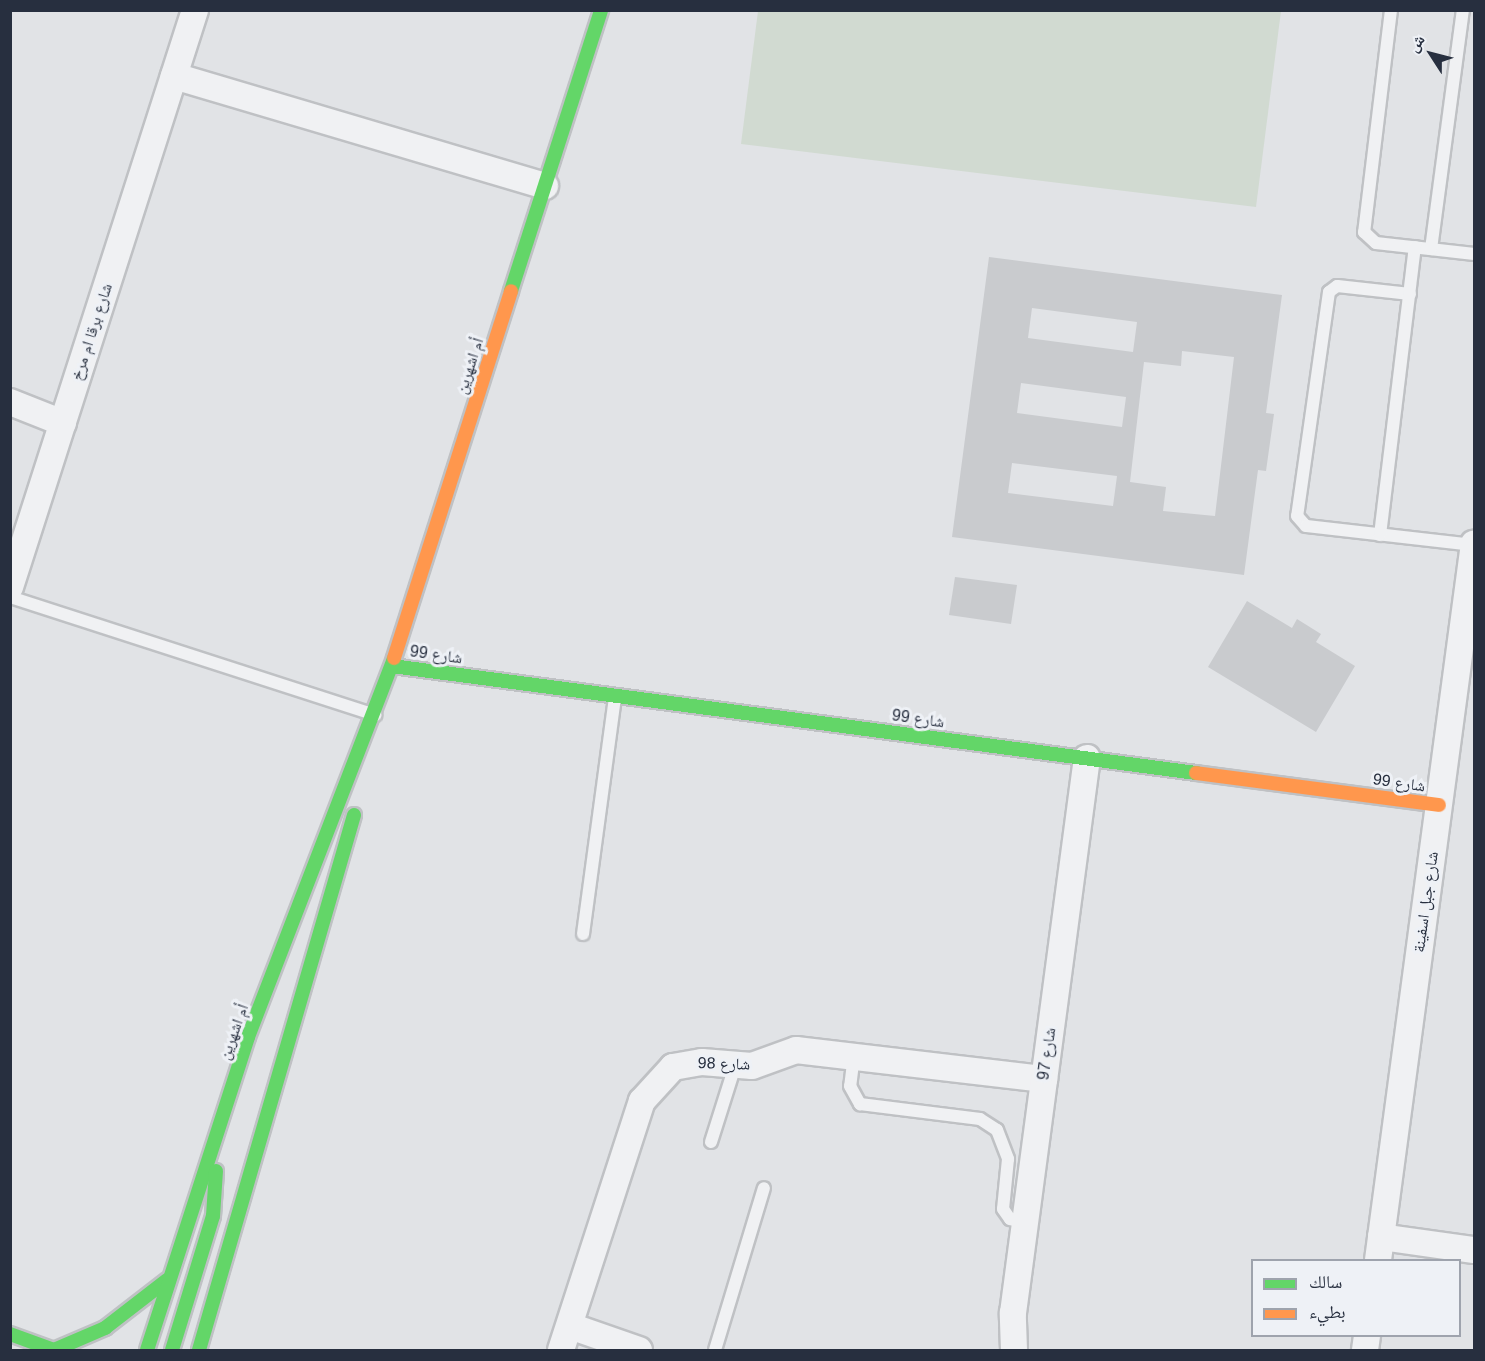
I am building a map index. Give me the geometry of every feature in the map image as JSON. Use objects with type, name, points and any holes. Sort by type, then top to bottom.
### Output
[{"type":"street","name":"شارع برقا ام مرخ","points":[[10,587],[195,10]]},
{"type":"street","name":"أم اشهرين","points":[[147,1350],[167,1280],[248,1037],[371,731],[601,10]]},
{"type":"street","points":[[174,76],[545,186]]},
{"type":"street","points":[[10,402],[63,423]]},
{"type":"street","name":"شارع جبل اسفينة","points":[[1379,1249],[1474,544]]},
{"type":"street","name":"شارع 99","points":[[392,666],[1439,805]]},
{"type":"street","name":"أم اشهرين","points":[[199,1350],[342,863],[371,731]]},
{"type":"street","name":"شارع 97","points":[[1014,1350],[1025,1222],[1087,758]]},
{"type":"street","name":"شارع 98","points":[[561,1350],[650,1087],[673,1067],[687,1063],[735,1066],[760,1064],[796,1050],[1044,1079]]},
{"type":"street","points":[[172,1350],[213,1216],[212,1146]]},
{"type":"street","points":[[1379,1249],[1474,1250]]},
{"type":"street","points":[[13,1330],[54,1350],[105,1328],[167,1280]]},
{"type":"street","points":[[570,1326],[639,1350]]},
{"type":"street","points":[[204,1336],[214,1350]]},
{"type":"lane","points":[[1390,10],[1363,227],[1371,241],[1474,254]]},
{"type":"lane","points":[[1431,249],[1463,10]]},
{"type":"lane","points":[[1380,536],[1415,247]]},
{"type":"lane","points":[[1410,294],[1337,286],[1329,292],[1297,516],[1306,526],[1380,536],[1474,544]]},
{"type":"lane","points":[[10,597],[376,716]]},
{"type":"lane","points":[[584,934],[615,696]]},
{"type":"lane","points":[[854,1055],[850,1086],[860,1104],[980,1119],[998,1130],[1008,1159],[1003,1209],[1010,1219],[1025,1222]]},
{"type":"lane","points":[[711,1142],[735,1066]]},
{"type":"lane","points":[[715,1350],[764,1188]]},
{"type":"shaded area","points":[[758,11],[1281,11],[1256,207],[741,144]]},
{"type":"building","points":[[989,257],[1282,295],[1266,413],[1274,414],[1266,471],[1258,470],[1244,575],[952,537]],"holes":[[[1032,308],[1137,322],[1133,352],[1028,338]],[[1182,351],[1234,357],[1215,516],[1163,511],[1166,487],[1130,482],[1144,362],[1181,366]],[[1021,383],[1126,397],[1122,427],[1017,413]],[[1012,463],[1117,476],[1113,506],[1008,493]]]},
{"type":"building","points":[[955,577],[1017,585],[1011,624],[949,615]]},
{"type":"building","points":[[1247,601],[1292,628],[1297,619],[1321,634],[1316,642],[1355,666],[1316,732],[1208,667]]},
{"type":"traffic: fast","points":[[511,291],[601,10]]},
{"type":"traffic: fast","points":[[147,1350],[248,1037],[394,658]]},
{"type":"traffic: fast","points":[[392,666],[1196,773]]},
{"type":"traffic: fast","points":[[199,1350],[354,815]]},
{"type":"traffic: fast","points":[[172,1350],[213,1216],[216,1171]]},
{"type":"traffic: fast","points":[[54,1350],[105,1328],[167,1280]]},
{"type":"traffic: fast","points":[[10,1334],[54,1350]]},
{"type":"traffic: slow","points":[[394,658],[511,291]]},
{"type":"traffic: slow","points":[[1196,773],[1439,805]]}]
